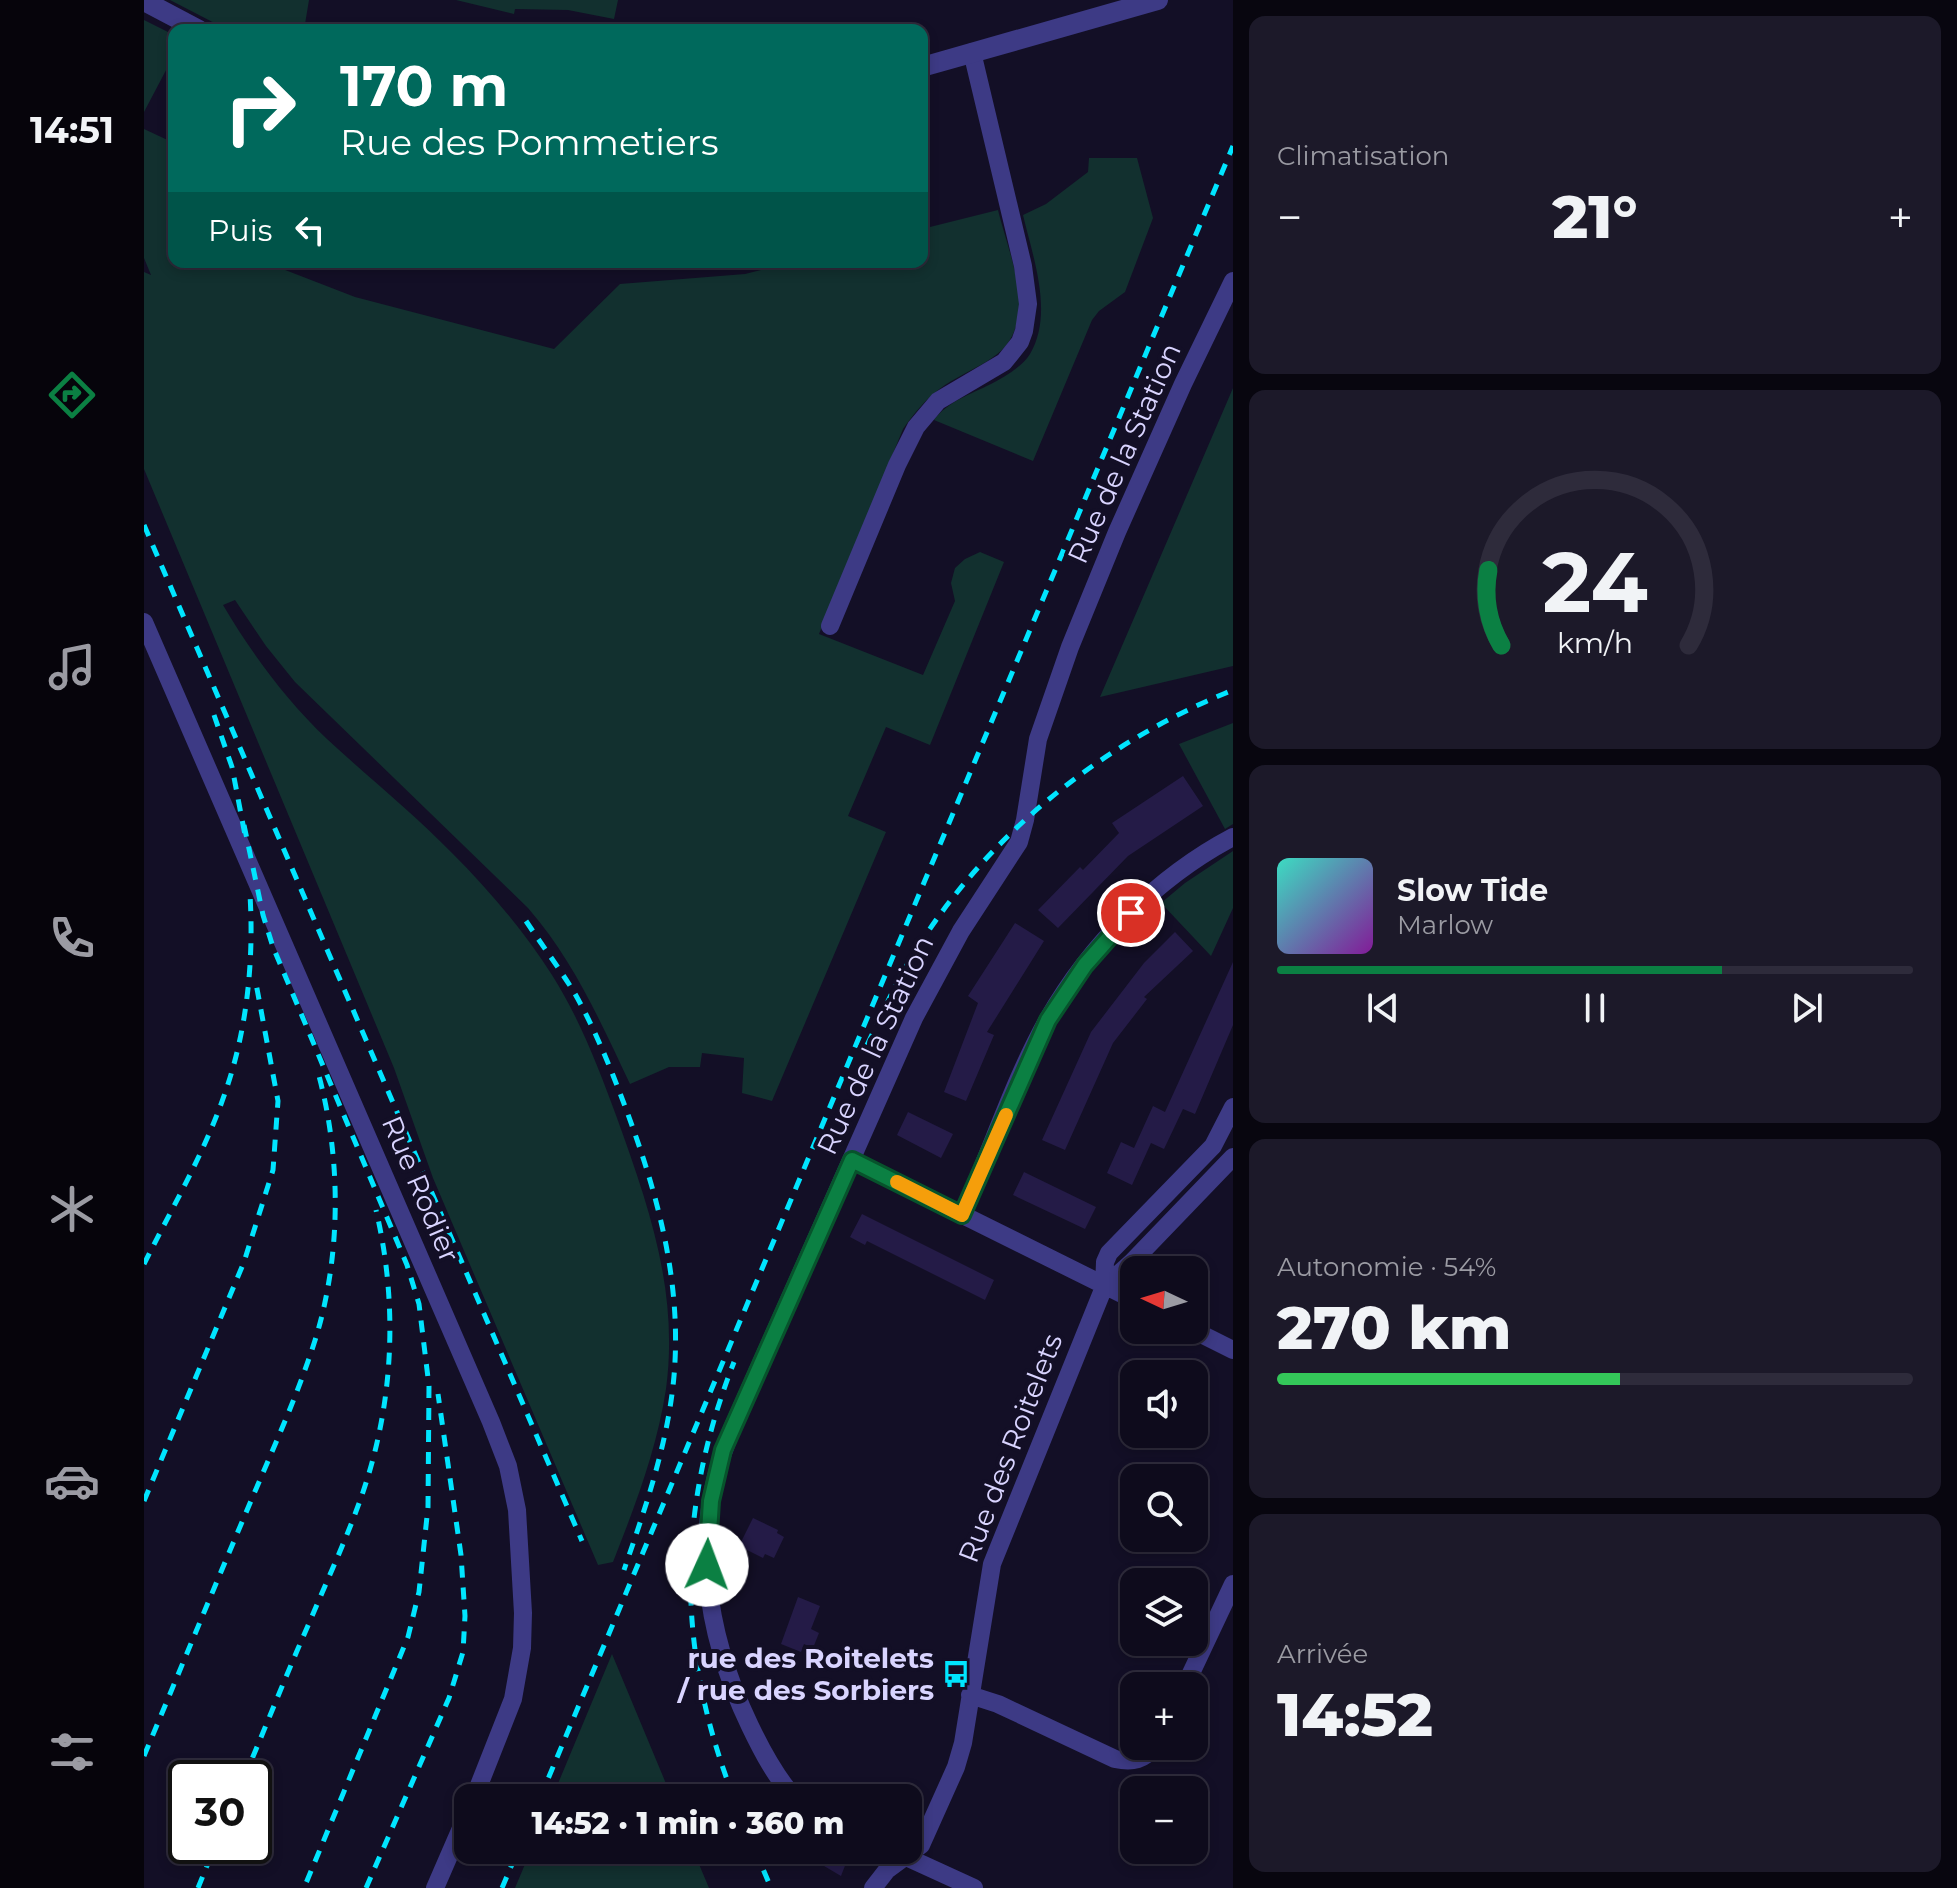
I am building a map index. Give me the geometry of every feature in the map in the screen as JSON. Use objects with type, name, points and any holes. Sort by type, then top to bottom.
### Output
[{"type":"street","points":[[928,65],[1158,0]]},
{"type":"street","points":[[144,1],[188,24]]},
{"type":"street","points":[[830,626],[916,427],[938,401],[1004,362],[1020,342],[1024,331],[1028,304],[1023,266],[972,52]]},
{"type":"street","name":"Rue de la Station","points":[[785,1784],[756,1740],[717,1644],[707,1580],[709,1518],[723,1450],[929,988],[961,931],[1019,842],[1036,747],[1060,674],[1123,518],[1233,281]]},
{"type":"street","name":"Rue Rodier","points":[[144,622],[508,1466],[517,1510],[522,1648],[513,1699],[480,1784]]},
{"type":"street","points":[[962,1215],[1037,1042],[1072,983],[1099,948],[1147,898],[1202,856],[1233,837]]},
{"type":"street","name":"Rue des Roitelets","points":[[922,1843],[956,1767],[963,1743],[988,1581],[997,1550],[1104,1287],[1105,1262],[1114,1245],[1228,1132],[1233,1107]]},
{"type":"street","name":"Rue des Roitelets","points":[[1104,1287],[1233,1157]]},
{"type":"street","points":[[852,1160],[1120,1294]]},
{"type":"street","points":[[1208,1338],[1233,1350]]},
{"type":"street","points":[[1192,1672],[1233,1584]]},
{"type":"street","points":[[970,1695],[998,1704],[1120,1760]]},
{"type":"street","points":[[435,1888],[454,1844]]},
{"type":"street","name":"Rue des Roitelets","points":[[873,1888],[891,1864]]},
{"type":"street","points":[[922,1864],[974,1888]]},
{"type":"green space","points":[[170,0],[309,0],[305,24],[216,24]]},
{"type":"green space","points":[[456,0],[618,0],[614,19],[568,10],[515,9],[514,14]]},
{"type":"green space","points":[[144,20],[168,32],[168,66],[144,112]]},
{"type":"green space","points":[[144,129],[168,140],[168,268],[280,268],[355,297],[554,349],[620,284],[745,274],[769,268],[928,268],[928,228],[998,210],[1018,290],[1018,319],[1013,333],[997,354],[933,394],[903,429],[819,634],[923,675],[955,601],[951,583],[955,568],[980,552],[1004,562],[930,745],[886,727],[848,816],[886,832],[772,1101],[742,1093],[744,1058],[702,1053],[700,1067],[669,1067],[630,1084],[573,970],[528,908],[295,682],[235,600],[223,605],[258,659],[298,708],[327,739],[437,838],[505,911],[562,992],[596,1063],[650,1217],[665,1284],[668,1318],[669,1353],[662,1411],[644,1477],[613,1562],[598,1565],[433,1178],[394,1068],[144,469],[144,272],[151,275],[144,258]]},
{"type":"green space","points":[[1089,158],[1137,158],[1153,218],[1125,292],[1092,320],[1033,461],[934,420],[952,403],[1012,371],[1030,354],[1037,338],[1041,303],[1023,215],[1046,204],[1088,172]]},
{"type":"green space","points":[[1233,388],[1233,666],[1100,697],[1224,409]]},
{"type":"green space","points":[[1233,723],[1233,824],[1225,829],[1179,744]]},
{"type":"green space","points":[[1233,851],[1233,908],[1211,956],[1161,903]]},
{"type":"green space","points":[[612,1654],[666,1784],[558,1784]]},
{"type":"green space","points":[[525,1864],[699,1864],[709,1888],[515,1888]]},
{"type":"building","points":[[1183,776],[1203,806],[1128,856],[1058,928],[1038,910],[1119,833],[1112,823]]},
{"type":"building","points":[[1015,923],[1044,941],[987,1032],[994,1035],[966,1101],[944,1092],[978,1003],[968,996]]},
{"type":"building","points":[[1175,932],[1193,951],[1144,997],[1147,999],[1113,1043],[1065,1150],[1042,1140],[1091,1032],[1144,963]]},
{"type":"building","points":[[1233,962],[1233,1025],[1195,1114],[1183,1109],[1164,1149],[1151,1143],[1132,1185],[1107,1173],[1121,1142],[1134,1148],[1153,1106],[1165,1112]]},
{"type":"building","points":[[908,1112],[953,1134],[941,1158],[897,1135]]},
{"type":"building","points":[[1024,1172],[1096,1207],[1085,1229],[1013,1195]]},
{"type":"building","points":[[862,1214],[994,1280],[985,1300],[867,1241],[865,1245],[850,1237]]},
{"type":"building","points":[[753,1518],[778,1530],[777,1533],[784,1537],[774,1558],[765,1554],[763,1558],[739,1546]]},
{"type":"building","points":[[798,1597],[820,1606],[811,1629],[819,1633],[813,1648],[804,1644],[801,1652],[781,1644]]},
{"type":"building","points":[[821,1864],[846,1864],[841,1876]]},
{"type":"railway","points":[[546,1784],[1233,146]]},
{"type":"railway","points":[[144,525],[582,1541]]},
{"type":"railway","points":[[867,1045],[905,969],[941,914],[974,872],[1011,834],[1050,798],[1137,737],[1233,690]]},
{"type":"railway","points":[[214,715],[232,767],[245,835]]},
{"type":"railway","points":[[244,825],[273,947],[407,1265],[419,1304],[429,1386],[428,1507],[419,1592],[408,1637],[304,1888]]},
{"type":"railway","points":[[144,1264],[208,1137],[233,1069],[247,995],[251,945],[250,895]]},
{"type":"railway","points":[[526,921],[574,992],[608,1064],[648,1174],[671,1273],[676,1341],[671,1401],[655,1474],[624,1570]]},
{"type":"railway","points":[[144,1501],[244,1262],[273,1170],[278,1101],[255,978]]},
{"type":"railway","points":[[144,1756],[301,1380],[325,1303],[331,1271],[335,1205],[331,1140],[319,1076]]},
{"type":"railway","points":[[251,1760],[351,1525],[381,1423],[387,1387],[390,1316],[388,1280],[376,1210]]},
{"type":"railway","points":[[729,1784],[701,1688],[693,1634],[690,1580],[693,1526],[701,1472],[734,1362]]},
{"type":"railway","points":[[366,1888],[449,1698],[463,1652],[465,1616],[461,1555],[438,1394]]},
{"type":"railway","points":[[198,1888],[208,1864]]},
{"type":"railway","points":[[502,1888],[512,1864]]},
{"type":"railway","points":[[761,1864],[771,1888]]},
{"type":"slow traffic","points":[[897,1182],[962,1215],[1006,1115]]},
{"type":"place","name":"rue des Roitelets / rue des Sorbiers","points":[[956,1674]]},
{"type":"route","points":[[707,1565],[711,1501],[723,1450],[852,1160],[962,1215],[1048,1020],[1085,965],[1131,913]]}]
